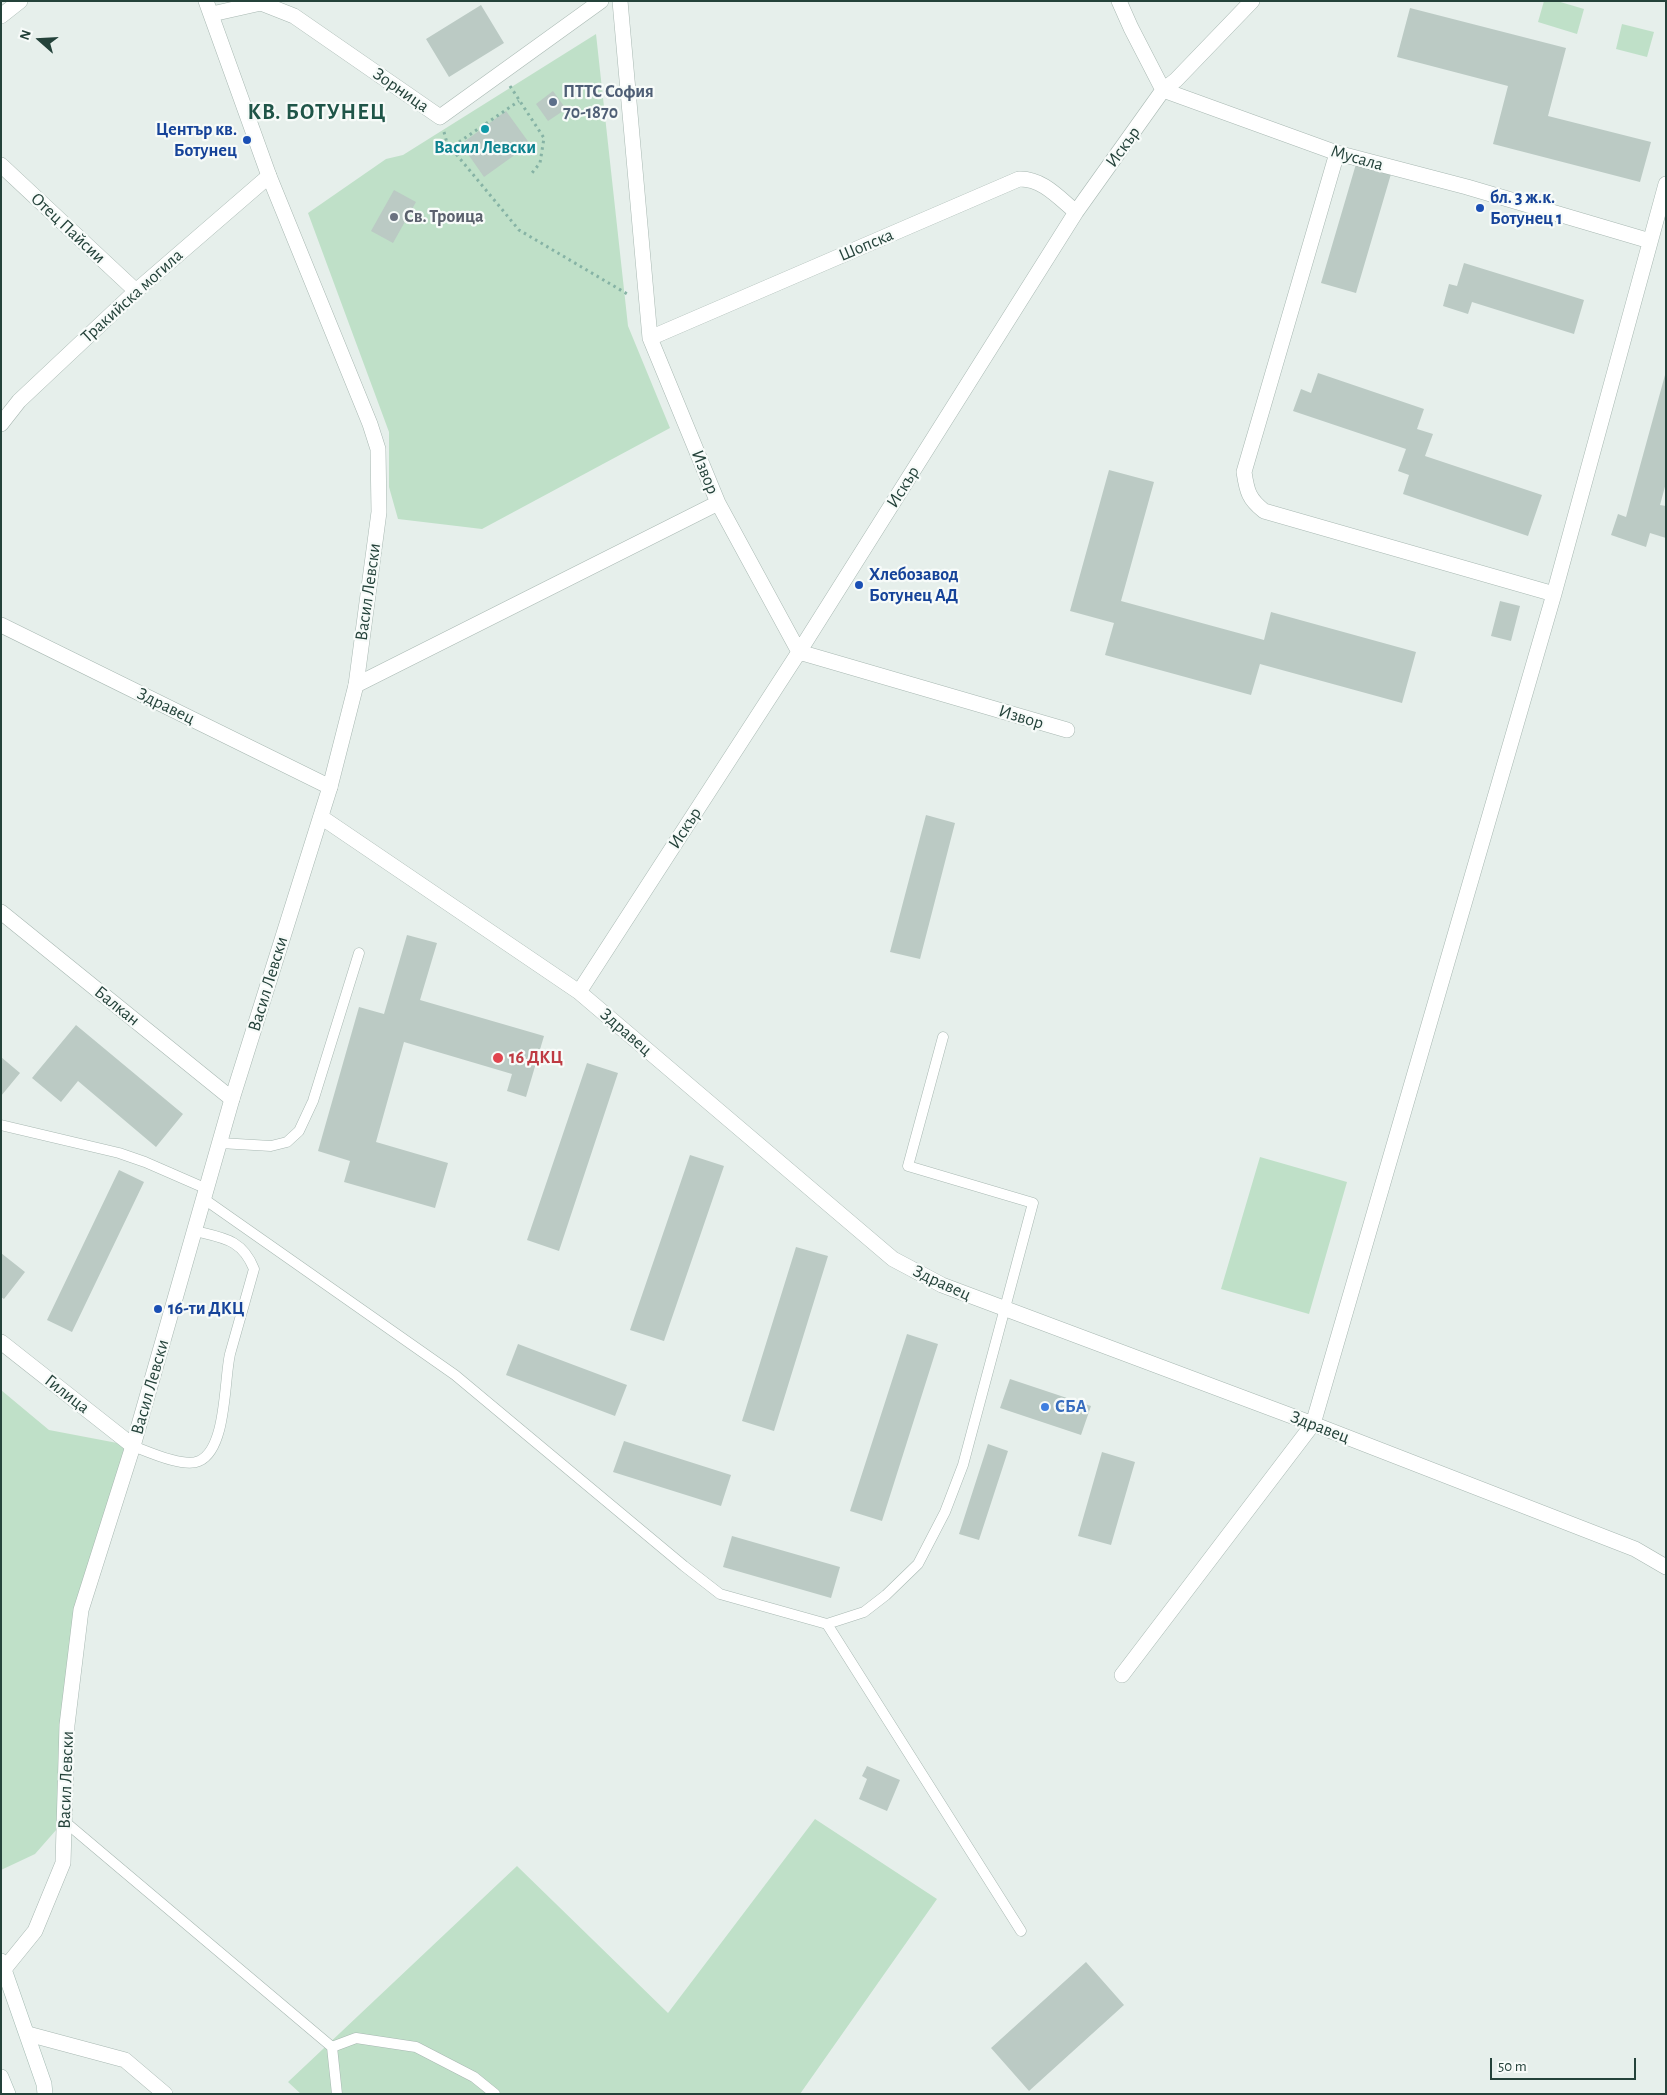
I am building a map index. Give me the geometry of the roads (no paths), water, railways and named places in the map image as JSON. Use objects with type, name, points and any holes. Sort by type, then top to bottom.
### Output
[{"type":"street","points":[[1,16],[20,1]]},
{"type":"street","name":"Зорница","points":[[209,8],[261,3],[294,16],[440,117],[601,1]]},
{"type":"street","name":"Извор","points":[[620,1],[650,338],[718,503],[799,652],[1067,730]]},
{"type":"street","points":[[1119,1],[1130,28],[1163,90]]},
{"type":"street","name":"Искър","points":[[580,992],[799,652],[1076,212],[1163,90],[1176,80],[1252,1]]},
{"type":"street","name":"Васил Левски","points":[[3,1966],[35,1931],[63,1863],[67,1725],[81,1610],[133,1446],[232,1099],[330,787],[356,685],[379,512],[378,449],[370,424],[270,176],[209,8]]},
{"type":"street","name":"Мусала","points":[[1163,90],[1337,153],[1467,187],[1650,241]]},
{"type":"street","points":[[1337,153],[1244,472],[1246,488],[1252,501],[1264,511],[1554,594]]},
{"type":"street","name":"Отец Пайсии","points":[[1,165],[136,291]]},
{"type":"street","name":"Тракийска могила","points":[[1,424],[19,401],[136,291],[270,176]]},
{"type":"street","name":"Шопска","points":[[650,338],[1019,179],[1030,179],[1042,184],[1076,212]]},
{"type":"street","points":[[1122,1675],[1313,1424],[1554,594],[1666,184]]},
{"type":"street","points":[[356,685],[718,503]]},
{"type":"street","name":"Здравец","points":[[1,625],[330,787]]},
{"type":"street","name":"Здравец","points":[[321,817],[580,992],[892,1259],[942,1285],[1003,1310],[1313,1424],[1635,1549],[1666,1567]]},
{"type":"street","name":"Балкан","points":[[1,912],[232,1099]]},
{"type":"street","name":"Гилица","points":[[1,1342],[133,1446]]},
{"type":"street","points":[[3,1966],[28,2034],[44,2084],[45,2094]]},
{"type":"street","points":[[28,2034],[124,2060],[165,2094]]},
{"type":"street","points":[[1,2077],[8,2094]]},
{"type":"lane","points":[[220,1143],[272,1146],[287,1142],[300,1131],[313,1102],[359,953]]},
{"type":"lane","points":[[1,1125],[119,1153],[145,1162],[205,1194],[455,1375],[720,1594],[827,1624],[864,1612],[886,1595],[918,1564],[945,1512],[963,1465],[1033,1202],[908,1166],[943,1037]]},
{"type":"lane","points":[[133,1446],[184,1463],[199,1461],[212,1451],[223,1415],[230,1356],[254,1269],[249,1255],[236,1243],[194,1231]]},
{"type":"lane","points":[[827,1624],[1021,1931]]},
{"type":"lane","points":[[64,1821],[332,2047],[337,2094]]},
{"type":"lane","points":[[332,2047],[356,2038],[416,2048],[474,2077],[495,2094]]},
{"type":"place","name":"ПТТС София 70-1870","points":[[553,102]]},
{"type":"place","name":"Васил Левски","points":[[485,129]]},
{"type":"place","name":"Център кв. Ботунец","points":[[247,140]]},
{"type":"place","name":"бл. 3 ж.к. Ботунец 1","points":[[1480,208]]},
{"type":"place","name":"Св. Троица","points":[[394,217]]},
{"type":"place","name":"Хлебозавод Ботунец АД","points":[[859,585]]},
{"type":"place","name":"16 ДКЦ","points":[[498,1058]]},
{"type":"place","name":"16-ти ДКЦ","points":[[158,1309]]},
{"type":"place","name":"СБА","points":[[1045,1407]]},
{"type":"district","name":"КВ. БОТУНЕЦ","points":[[317,112]]}]
